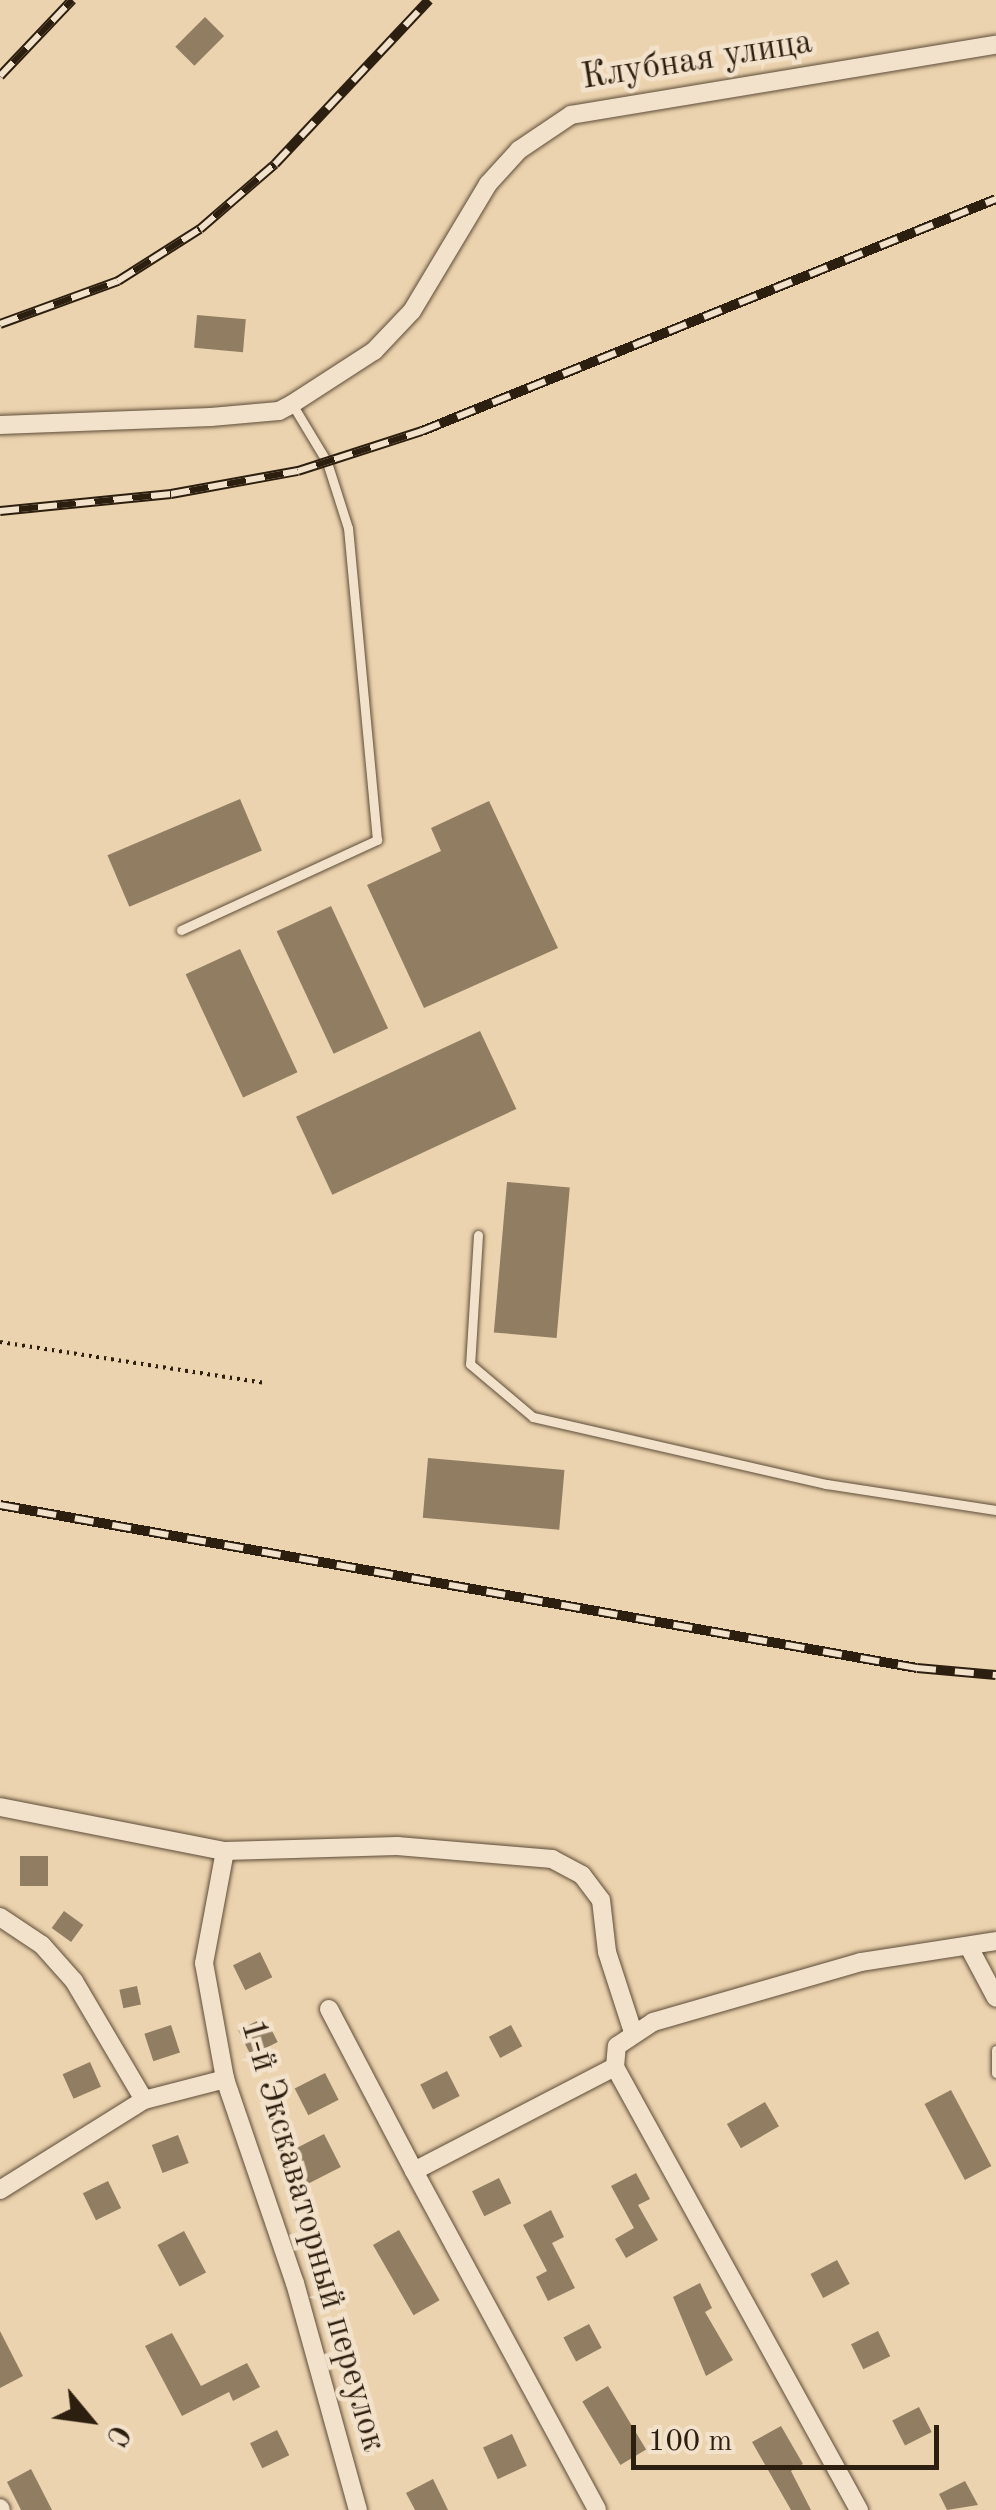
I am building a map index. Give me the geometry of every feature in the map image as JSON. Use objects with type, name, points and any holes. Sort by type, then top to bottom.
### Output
[{"type":"street","name":"Клубная улица","points":[[0,425],[228,415],[292,404],[374,351],[412,311],[488,184],[520,150],[571,115],[996,45]]},
{"type":"street","points":[[0,1807],[225,1851],[396,1846],[552,1859],[582,1875],[601,1900],[607,1952],[633,2032]]},
{"type":"street","name":"1-й Экскаваторный переулок","points":[[225,1851],[204,1963],[226,2080],[294,2283],[358,2510]]},
{"type":"street","points":[[0,1917],[42,1946],[74,1981],[144,2100]]},
{"type":"street","points":[[859,2510],[615,2067],[618,2046],[633,2032],[861,1962],[970,1949],[996,1941]]},
{"type":"street","points":[[970,1949],[996,1998]]},
{"type":"street","points":[[329,2009],[597,2510]]},
{"type":"street","points":[[414,2171],[615,2067]]},
{"type":"street","points":[[0,2190],[144,2100],[226,2080]]},
{"type":"lane","points":[[181,930],[378,840],[348,528],[327,462],[292,404]]},
{"type":"lane","points":[[478,1235],[470,1364],[532,1416],[826,1484],[996,1510]]},
{"type":"lane","points":[[996,2050],[996,2073]]},
{"type":"path","points":[[0,1342],[264,1384]]},
{"type":"building","points":[[205,17],[224,36],[194,66],[175,47]]},
{"type":"building","points":[[197,315],[246,319],[243,352],[194,348]]},
{"type":"building","points":[[240,799],[262,851],[129,907],[107,855]]},
{"type":"building","points":[[489,801],[558,948],[424,1008],[367,885],[441,851],[431,828]]},
{"type":"building","points":[[331,906],[388,1028],[334,1054],[277,931]]},
{"type":"building","points":[[240,949],[297,1072],[243,1098],[186,974]]},
{"type":"building","points":[[480,1031],[516,1109],[332,1195],[296,1117]]},
{"type":"building","points":[[507,1182],[570,1187],[557,1338],[494,1332]]},
{"type":"building","points":[[428,1458],[564,1470],[559,1530],[423,1518]]},
{"type":"building","points":[[20,1856],[48,1856],[48,1886],[20,1886]]},
{"type":"building","points":[[64,1911],[83,1925],[71,1942],[52,1928]]},
{"type":"building","points":[[260,1952],[272,1977],[245,1990],[233,1965]]},
{"type":"building","points":[[137,1986],[141,2005],[123,2008],[119,1990]]},
{"type":"building","points":[[265,2017],[278,2042],[251,2056],[238,2031]]},
{"type":"building","points":[[171,2025],[180,2053],[153,2061],[144,2034]]},
{"type":"building","points":[[511,2025],[522,2046],[500,2058],[489,2037]]},
{"type":"building","points":[[90,2062],[101,2087],[74,2099],[63,2074]]},
{"type":"building","points":[[447,2071],[460,2096],[433,2110],[420,2085]]},
{"type":"building","points":[[325,2073],[339,2100],[308,2115],[295,2088]]},
{"type":"building","points":[[951,2090],[991,2166],[965,2180],[925,2104]]},
{"type":"building","points":[[765,2102],[779,2126],[741,2148],[727,2124]]},
{"type":"building","points":[[324,2134],[341,2167],[305,2185],[288,2152]]},
{"type":"building","points":[[178,2135],[189,2163],[163,2173],[152,2145]]},
{"type":"building","points":[[636,2173],[650,2199],[638,2205],[658,2240],[626,2258],[615,2239],[634,2228],[611,2186]]},
{"type":"building","points":[[499,2178],[511,2203],[484,2216],[472,2191]]},
{"type":"building","points":[[108,2181],[121,2208],[96,2220],[83,2193]]},
{"type":"building","points":[[551,2210],[564,2237],[552,2243],[575,2288],[548,2301],[536,2277],[547,2271],[523,2225]]},
{"type":"building","points":[[399,2230],[440,2300],[414,2315],[373,2245]]},
{"type":"building","points":[[184,2231],[206,2272],[180,2287],[158,2245]]},
{"type":"building","points":[[837,2260],[850,2284],[823,2298],[811,2274]]},
{"type":"building","points":[[700,2283],[712,2308],[705,2312],[733,2360],[706,2376],[673,2297]]},
{"type":"building","points":[[589,2324],[602,2348],[576,2361],[563,2338]]},
{"type":"building","points":[[0,2331],[23,2376],[0,2388]]},
{"type":"building","points":[[878,2331],[890,2356],[863,2369],[851,2344]]},
{"type":"building","points":[[172,2333],[201,2386],[247,2363],[260,2387],[233,2401],[229,2392],[182,2416],[145,2346]]},
{"type":"building","points":[[608,2386],[646,2449],[620,2465],[582,2401]]},
{"type":"building","points":[[919,2407],[932,2432],[905,2446],[892,2421]]},
{"type":"building","points":[[781,2426],[803,2464],[791,2471],[811,2510],[791,2510],[752,2442]]},
{"type":"building","points":[[277,2430],[289,2455],[262,2468],[250,2443]]},
{"type":"building","points":[[512,2434],[527,2466],[498,2479],[483,2448]]},
{"type":"building","points":[[31,2469],[52,2510],[21,2510],[7,2482]]},
{"type":"building","points":[[433,2479],[448,2510],[415,2510],[406,2493]]},
{"type":"building","points":[[965,2481],[978,2505],[947,2510],[939,2494]]},
{"type":"railway","points":[[0,76],[72,0]]},
{"type":"railway","points":[[0,324],[118,281],[200,229],[275,164],[429,0]]},
{"type":"railway","points":[[0,511],[171,494],[298,471],[422,431],[996,199]]},
{"type":"railway","points":[[0,1505],[917,1668],[996,1675]]}]
